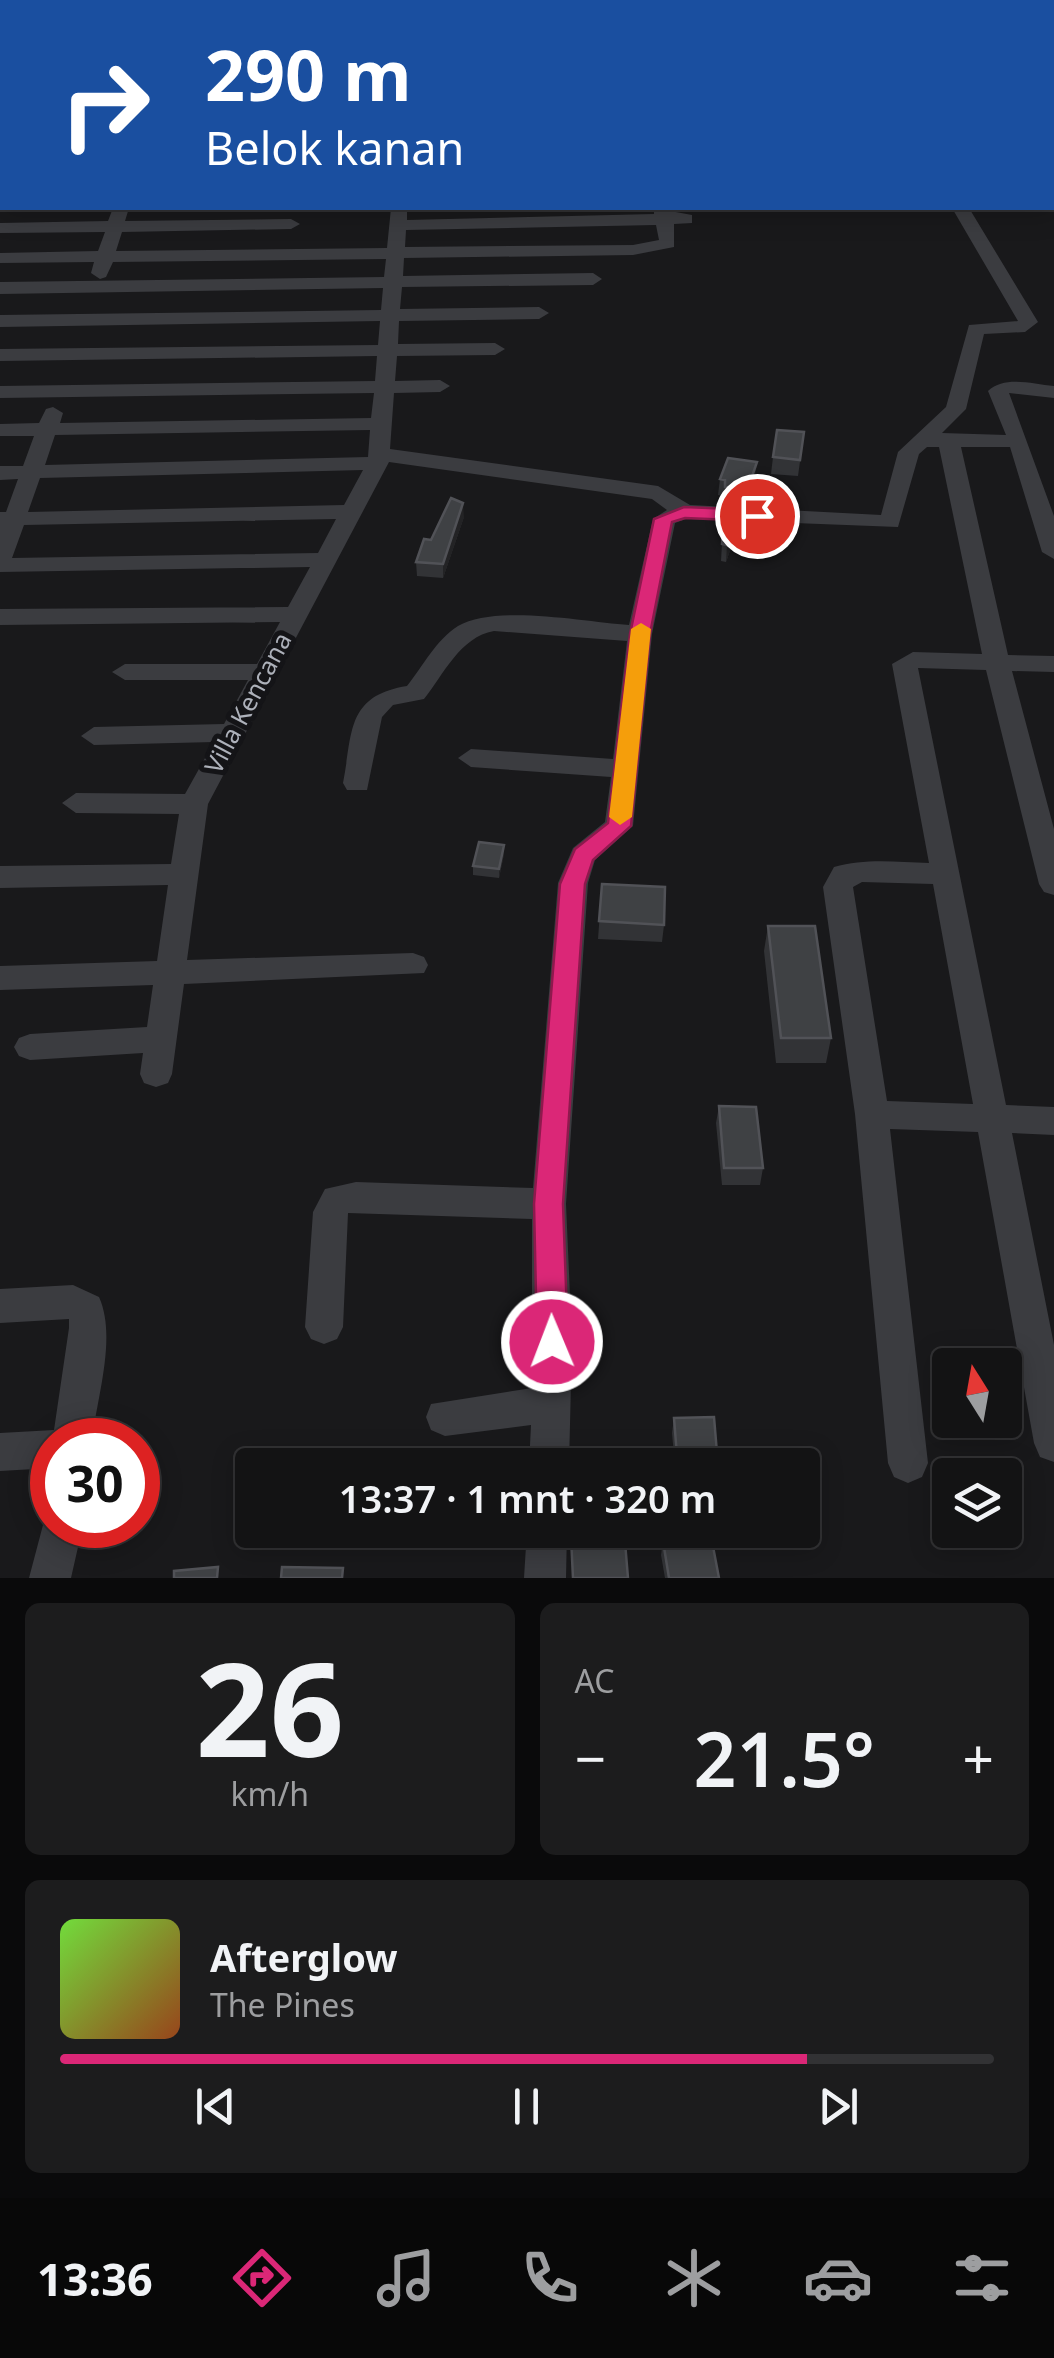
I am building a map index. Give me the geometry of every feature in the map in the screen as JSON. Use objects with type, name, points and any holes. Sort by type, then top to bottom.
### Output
[{"type":"street","points":[[549,1448],[549,1204],[572,884],[583,856],[617,831],[640,634],[664,519],[684,512],[890,522],[904,464],[956,409],[976,329],[1028,322],[961,210]]},
{"type":"street","points":[[0,258],[642,249],[668,243],[663,213]]},
{"type":"street","points":[[398,216],[663,213],[686,220]]},
{"type":"street","points":[[0,228],[118,217],[293,216],[286,253]]},
{"type":"street","name":"Villa Kencana","points":[[156,1074],[194,804],[378,459],[398,216]]},
{"type":"street","points":[[118,217],[75,354],[32,472],[7,519],[0,562],[326,560]]},
{"type":"street","points":[[0,288],[593,279]]},
{"type":"street","points":[[0,321],[540,313]]},
{"type":"street","points":[[0,355],[495,348]]},
{"type":"street","points":[[0,392],[440,386]]},
{"type":"street","points":[[1054,392],[1006,387],[998,392],[1019,440],[1054,552]]},
{"type":"street","points":[[0,430],[381,424]]},
{"type":"street","points":[[920,444],[948,438],[1019,440]]},
{"type":"street","points":[[948,438],[997,662],[1054,884]]},
{"type":"street","points":[[0,473],[378,459],[658,493],[684,512]]},
{"type":"street","points":[[7,519],[351,512]]},
{"type":"street","points":[[0,617],[296,614]]},
{"type":"street","points":[[358,783],[370,714],[385,698],[415,693],[441,656],[471,626],[494,622],[640,634]]},
{"type":"street","points":[[1054,664],[913,660],[905,664],[1054,1443]]},
{"type":"street","points":[[125,672],[265,672]]},
{"type":"street","points":[[94,736],[234,733]]},
{"type":"street","points":[[471,758],[626,769]]},
{"type":"street","points":[[76,803],[194,804]]},
{"type":"street","points":[[908,1463],[872,1114],[838,887],[844,875],[862,871],[946,874]]},
{"type":"street","points":[[0,877],[184,874]]},
{"type":"street","points":[[0,978],[413,966]]},
{"type":"street","points":[[30,1047],[162,1039]]},
{"type":"street","points":[[872,1114],[1054,1121]]},
{"type":"street","points":[[324,1327],[331,1212],[337,1200],[356,1197],[549,1204]]},
{"type":"street","points":[[0,1306],[73,1302],[86,1309],[88,1328],[75,1418]]},
{"type":"street","points":[[445,1417],[550,1404]]},
{"type":"street","points":[[0,1452],[30,1450]]},
{"type":"street","points":[[50,1578],[57,1548]]},
{"type":"street","points":[[545,1578],[546,1548]]},
{"type":"building","points":[[777,430],[804,432],[800,460],[773,457]]},
{"type":"building","points":[[728,458],[757,462],[748,488],[725,487],[725,480],[720,479]]},
{"type":"building","points":[[451,498],[463,503],[443,564],[416,562],[424,539],[431,540]]},
{"type":"building","points":[[724,508],[740,508],[727,545],[722,544]]},
{"type":"building","points":[[479,842],[504,845],[499,869],[473,866]]},
{"type":"building","points":[[602,884],[665,887],[664,925],[599,921]]},
{"type":"building","points":[[768,926],[815,926],[831,1038],[781,1038]]},
{"type":"building","points":[[719,1106],[756,1107],[763,1168],[724,1168]]},
{"type":"building","points":[[714,1417],[717,1448],[676,1448],[674,1418]]},
{"type":"building","points":[[572,1548],[626,1548],[628,1578],[573,1578]]},
{"type":"building","points":[[664,1548],[713,1548],[719,1578],[669,1578]]},
{"type":"building","points":[[218,1567],[217,1578],[174,1578],[174,1571]]},
{"type":"building","points":[[282,1567],[343,1568],[342,1578],[281,1578]]},
{"type":"slow traffic","points":[[620,817],[641,629]]},
{"type":"route","points":[[552,1342],[549,1204],[560,1096],[572,884],[583,856],[612,836],[619,826],[640,634],[664,519],[684,512],[757,516]]}]
